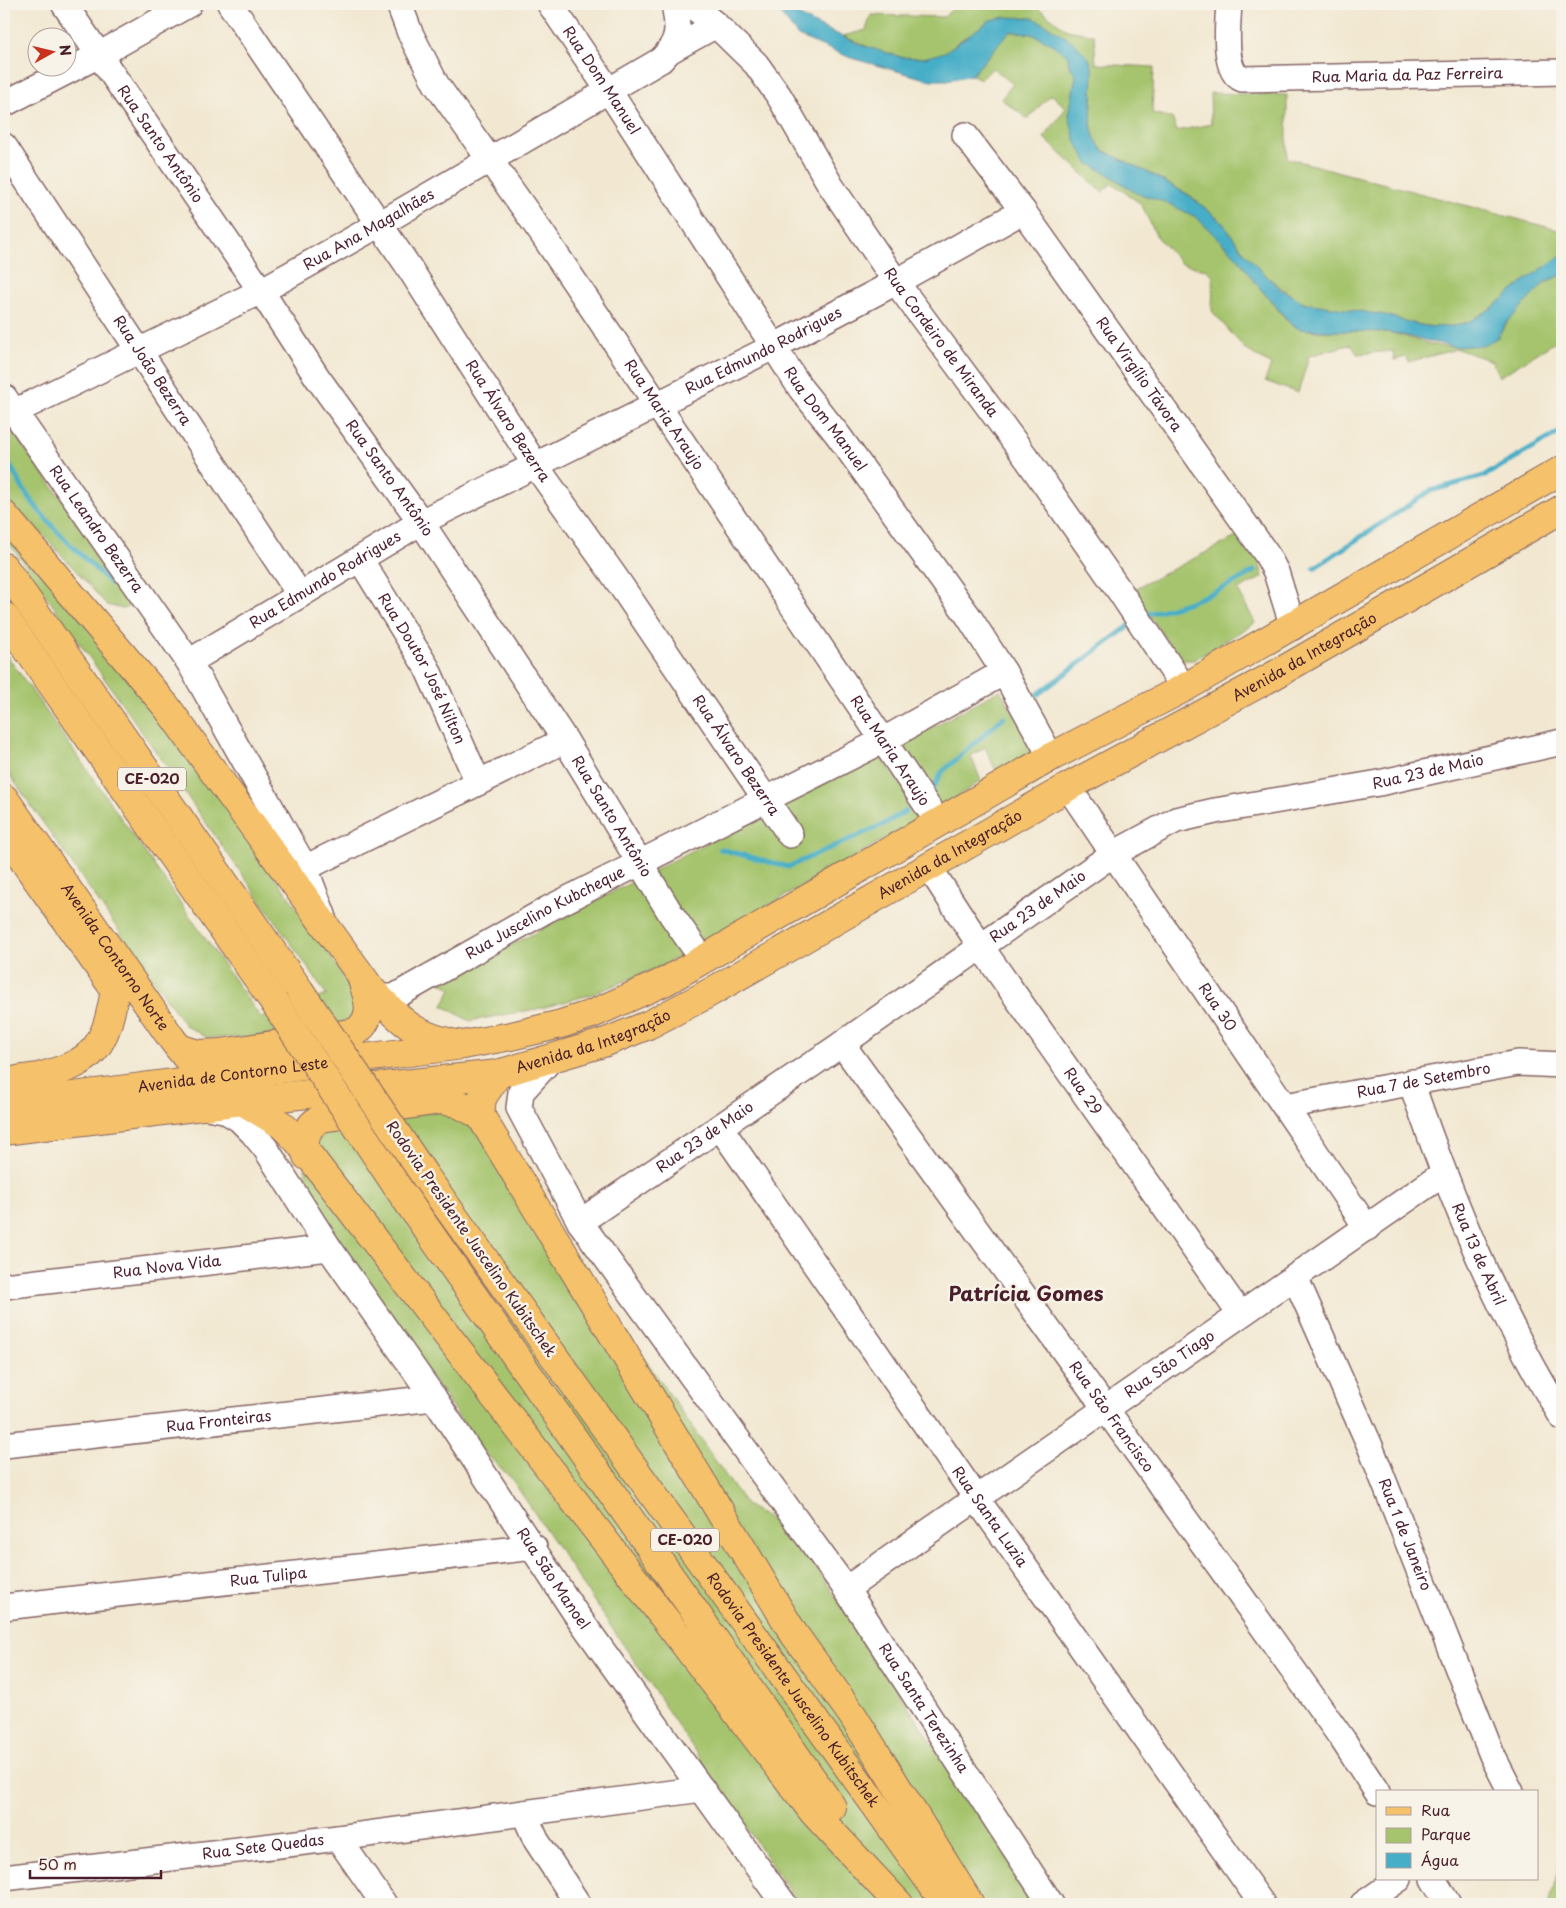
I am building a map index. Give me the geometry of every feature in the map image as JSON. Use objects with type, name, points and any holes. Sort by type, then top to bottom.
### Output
[{"type":"main road","name":"Avenida da Integração","points":[[463,1045],[511,1036],[592,1014],[666,981],[1051,757],[1184,688],[1562,470]]},
{"type":"main road","name":"Avenida da Integração","points":[[301,1096],[498,1074],[550,1060],[648,1026],[702,997],[1068,787],[1272,676],[1562,509]]},
{"type":"main road","points":[[4,515],[166,706],[370,987],[409,1026],[423,1035],[437,1041],[463,1045]]},
{"type":"main road","name":"Rodovia Presidente Juscelino Kubitschek","points":[[4,567],[300,991],[425,1176],[946,1904]]},
{"type":"main road","points":[[1335,602],[1350,631]]},
{"type":"main road","name":"Rodovia Presidente Juscelino Kubitschek","points":[[4,616],[274,1002],[398,1188],[899,1904]]},
{"type":"main road","points":[[1258,646],[1272,676]]},
{"type":"main road","name":"Avenida Contorno Norte","points":[[4,798],[122,984],[205,1080],[282,1125],[308,1156],[814,1813],[899,1904]]},
{"type":"main road","points":[[4,833],[122,984],[104,1034],[93,1052],[54,1086],[41,1089]]},
{"type":"main road","points":[[179,1048],[198,1054],[221,1053],[356,1032],[368,1018],[370,987]]},
{"type":"main road","name":"Avenida de Contorno Leste","points":[[5,1086],[41,1089],[205,1080],[463,1045]]},
{"type":"main road","points":[[480,1115],[482,1098],[498,1074]]},
{"type":"main road","name":"Avenida de Contorno Leste","points":[[4,1131],[242,1101],[301,1096]]},
{"type":"main road","points":[[308,1156],[305,1149],[306,1134],[312,1124],[322,1118],[440,1100],[457,1103],[480,1115],[794,1634],[858,1723],[970,1904]]},
{"type":"street","name":"Rua Santo Antônio","points":[[64,4],[261,291],[317,378],[421,522],[565,740],[671,914],[703,960]]},
{"type":"street","points":[[4,104],[190,4]]},
{"type":"street","name":"Rua Álvaro Bezerra","points":[[230,4],[378,225],[408,266],[536,466],[615,577],[790,835]]},
{"type":"street","name":"Rua Maria Araujo","points":[[399,4],[410,32],[436,84],[658,405],[938,822]]},
{"type":"street","name":"Rua Dom Manuel","points":[[550,4],[609,91],[801,389],[838,435],[963,609],[1004,672],[1051,757]]},
{"type":"street","points":[[671,50],[676,41],[677,28],[674,4]]},
{"type":"street","name":"Rua Cordeiro de Miranda","points":[[690,4],[756,64],[779,96],[831,186],[896,282],[1033,468],[1121,593],[1184,688]]},
{"type":"street","name":"Rua Maria da Paz Ferreira","points":[[1228,4],[1230,67],[1237,77],[1252,79],[1562,72]]},
{"type":"street","name":"Rua Ana Magalhães","points":[[9,404],[139,351],[261,291],[609,91],[661,60],[671,50],[716,26]]},
{"type":"street","name":"Rua Virgílio Távora","points":[[965,135],[1023,211],[1267,555],[1276,572],[1293,626]]},
{"type":"street","name":"Rua João Bezerra","points":[[4,146],[300,596]]},
{"type":"street","name":"Rua Edmundo Rodrigues","points":[[189,662],[421,522],[773,347],[896,282],[1023,211]]},
{"type":"street","name":"Rua Leandro Bezerra","points":[[9,404],[189,662],[305,868],[331,935]]},
{"type":"street","name":"Rua Doutor José Nilton","points":[[360,559],[427,668],[478,782]]},
{"type":"street","name":"Rua Juscelino Kubcheque","points":[[370,987],[394,997],[548,909],[640,861],[884,740],[1004,672]]},
{"type":"street","points":[[305,868],[565,740]]},
{"type":"street","name":"Rua 23 de Maio","points":[[580,1222],[842,1044],[1112,854],[1176,820],[1215,811],[1379,783],[1562,742]]},
{"type":"street","name":"Rua 30","points":[[1068,787],[1367,1228]]},
{"type":"street","name":"Rua 29","points":[[929,867],[981,946],[1240,1314]]},
{"type":"street","name":"Rua São Francisco","points":[[842,1044],[1105,1407],[1343,1740],[1376,1790]]},
{"type":"street","points":[[550,1060],[521,1092],[519,1108],[580,1222]]},
{"type":"street","name":"Rua 7 de Setembro","points":[[1285,1106],[1518,1063],[1562,1065]]},
{"type":"street","name":"Rua 13 de Abril","points":[[1411,1082],[1442,1174],[1508,1321],[1562,1417]]},
{"type":"street","name":"Rua São Manoel","points":[[200,1106],[224,1110],[239,1119],[254,1133],[329,1248],[434,1398],[574,1611],[784,1904]]},
{"type":"street","name":"Rua Santa Luzia","points":[[720,1127],[977,1499],[1262,1904]]},
{"type":"street","name":"Rua São Tiago","points":[[846,1589],[1442,1174]]},
{"type":"street","name":"Rua Santa Terezinha","points":[[580,1222],[846,1589],[1051,1904]]},
{"type":"street","name":"Rua Nova Vida","points":[[4,1286],[329,1248]]},
{"type":"street","name":"Rua 1 de Janeiro","points":[[1295,1278],[1370,1446],[1492,1755],[1510,1790]]},
{"type":"street","name":"Rua Fronteiras","points":[[4,1445],[434,1398]]},
{"type":"street","name":"Rua Tulipa","points":[[4,1607],[534,1548]]},
{"type":"street","name":"Rua Sete Quedas","points":[[4,1878],[338,1838],[702,1790]]},
{"type":"street","points":[[524,1813],[536,1840],[578,1904]]},
{"type":"street","points":[[338,1838],[384,1904]]},
{"type":"street","points":[[1363,1904],[1399,1880]]},
{"type":"street","points":[[1434,1880],[1448,1904]]},
{"type":"green space","points":[[957,4],[1033,4],[1067,30],[1094,35],[1096,64],[1154,67],[1152,113],[1172,118],[1177,131],[1211,124],[1210,93],[1287,95],[1287,158],[1562,231],[1562,255],[1526,280],[1492,308],[1469,322],[1456,326],[1433,327],[1385,315],[1318,306],[1297,300],[1265,275],[1243,251],[1222,222],[1191,196],[1102,150],[1094,137],[1091,124],[1093,71],[1089,58],[1073,42],[1034,18],[971,34],[946,52],[934,57],[920,59],[893,55],[843,36],[866,30],[871,15],[944,17]]},
{"type":"green space","points":[[1009,32],[1026,33],[1041,38],[1068,56],[1069,65],[1076,75],[1069,115],[1088,163],[1136,193],[1165,202],[1196,217],[1238,258],[1253,280],[1291,325],[1302,329],[1326,332],[1387,332],[1438,346],[1466,346],[1497,338],[1525,301],[1544,284],[1562,275],[1562,338],[1499,377],[1492,361],[1457,349],[1408,362],[1406,357],[1394,360],[1393,351],[1357,354],[1352,344],[1309,356],[1298,393],[1265,381],[1271,365],[1245,349],[1212,311],[1213,277],[1207,270],[1180,263],[1156,235],[1141,204],[1112,183],[1102,192],[1044,138],[1066,108],[1051,94],[1028,119],[1001,99],[1013,84],[993,68],[981,79],[972,75]]},
{"type":"green space","points":[[4,421],[95,544],[130,597],[132,605],[123,609],[107,605],[45,537],[4,497]]},
{"type":"green space","points":[[4,525],[161,715],[330,955],[360,1005],[350,1023],[257,1037],[207,1038],[185,1025],[4,767],[4,651],[261,1018],[327,995],[4,536]]},
{"type":"green space","points":[[1242,534],[1257,554],[1263,577],[1238,590],[1255,623],[1194,660],[1180,660],[1132,590]]},
{"type":"green space","points":[[1000,690],[1034,748],[1034,753],[997,773],[985,747],[971,756],[981,781],[943,806],[936,802],[899,746]]},
{"type":"green space","points":[[876,759],[884,760],[921,815],[917,821],[662,966],[593,994],[542,1008],[470,1021],[443,1006],[451,989],[441,982],[764,813]]},
{"type":"green space","points":[[454,1111],[509,1162],[746,1505],[792,1532],[1040,1904],[798,1904],[511,1478],[480,1448],[328,1227],[308,1188],[305,1168],[323,1120]]},
{"type":"green space","points":[[1562,1854],[1562,1904],[1549,1904]]},
{"type":"water","points":[[773,4],[790,4],[800,16],[817,25],[864,46],[901,57],[924,58],[945,52],[990,20],[1004,17],[1034,18],[1073,42],[1089,58],[1093,71],[1091,124],[1094,137],[1102,150],[1190,196],[1222,222],[1243,251],[1265,275],[1282,290],[1305,303],[1385,315],[1433,327],[1456,326],[1469,322],[1492,308],[1526,280],[1562,255],[1562,275],[1545,282],[1504,326],[1497,338],[1485,345],[1455,347],[1389,332],[1300,329],[1292,325],[1253,280],[1238,258],[1196,217],[1165,202],[1136,193],[1088,163],[1075,141],[1069,115],[1076,75],[1069,65],[1068,56],[1055,46],[1033,35],[1009,32],[972,75],[948,80],[929,80],[851,58],[798,36]]},
{"type":"waterway","points":[[1314,568],[1430,491],[1484,476],[1562,431]]},
{"type":"waterway","points":[[4,456],[26,494],[39,510],[58,532],[110,583]]},
{"type":"waterway","points":[[1147,614],[1202,597],[1254,571]]},
{"type":"waterway","points":[[1034,697],[1129,626]]},
{"type":"waterway","points":[[930,794],[942,772],[1004,717]]},
{"type":"waterway","points":[[720,849],[788,867],[884,824],[906,811]]},
{"type":"district","name":"Patrícia Gomes","points":[[1026,1294]]}]
